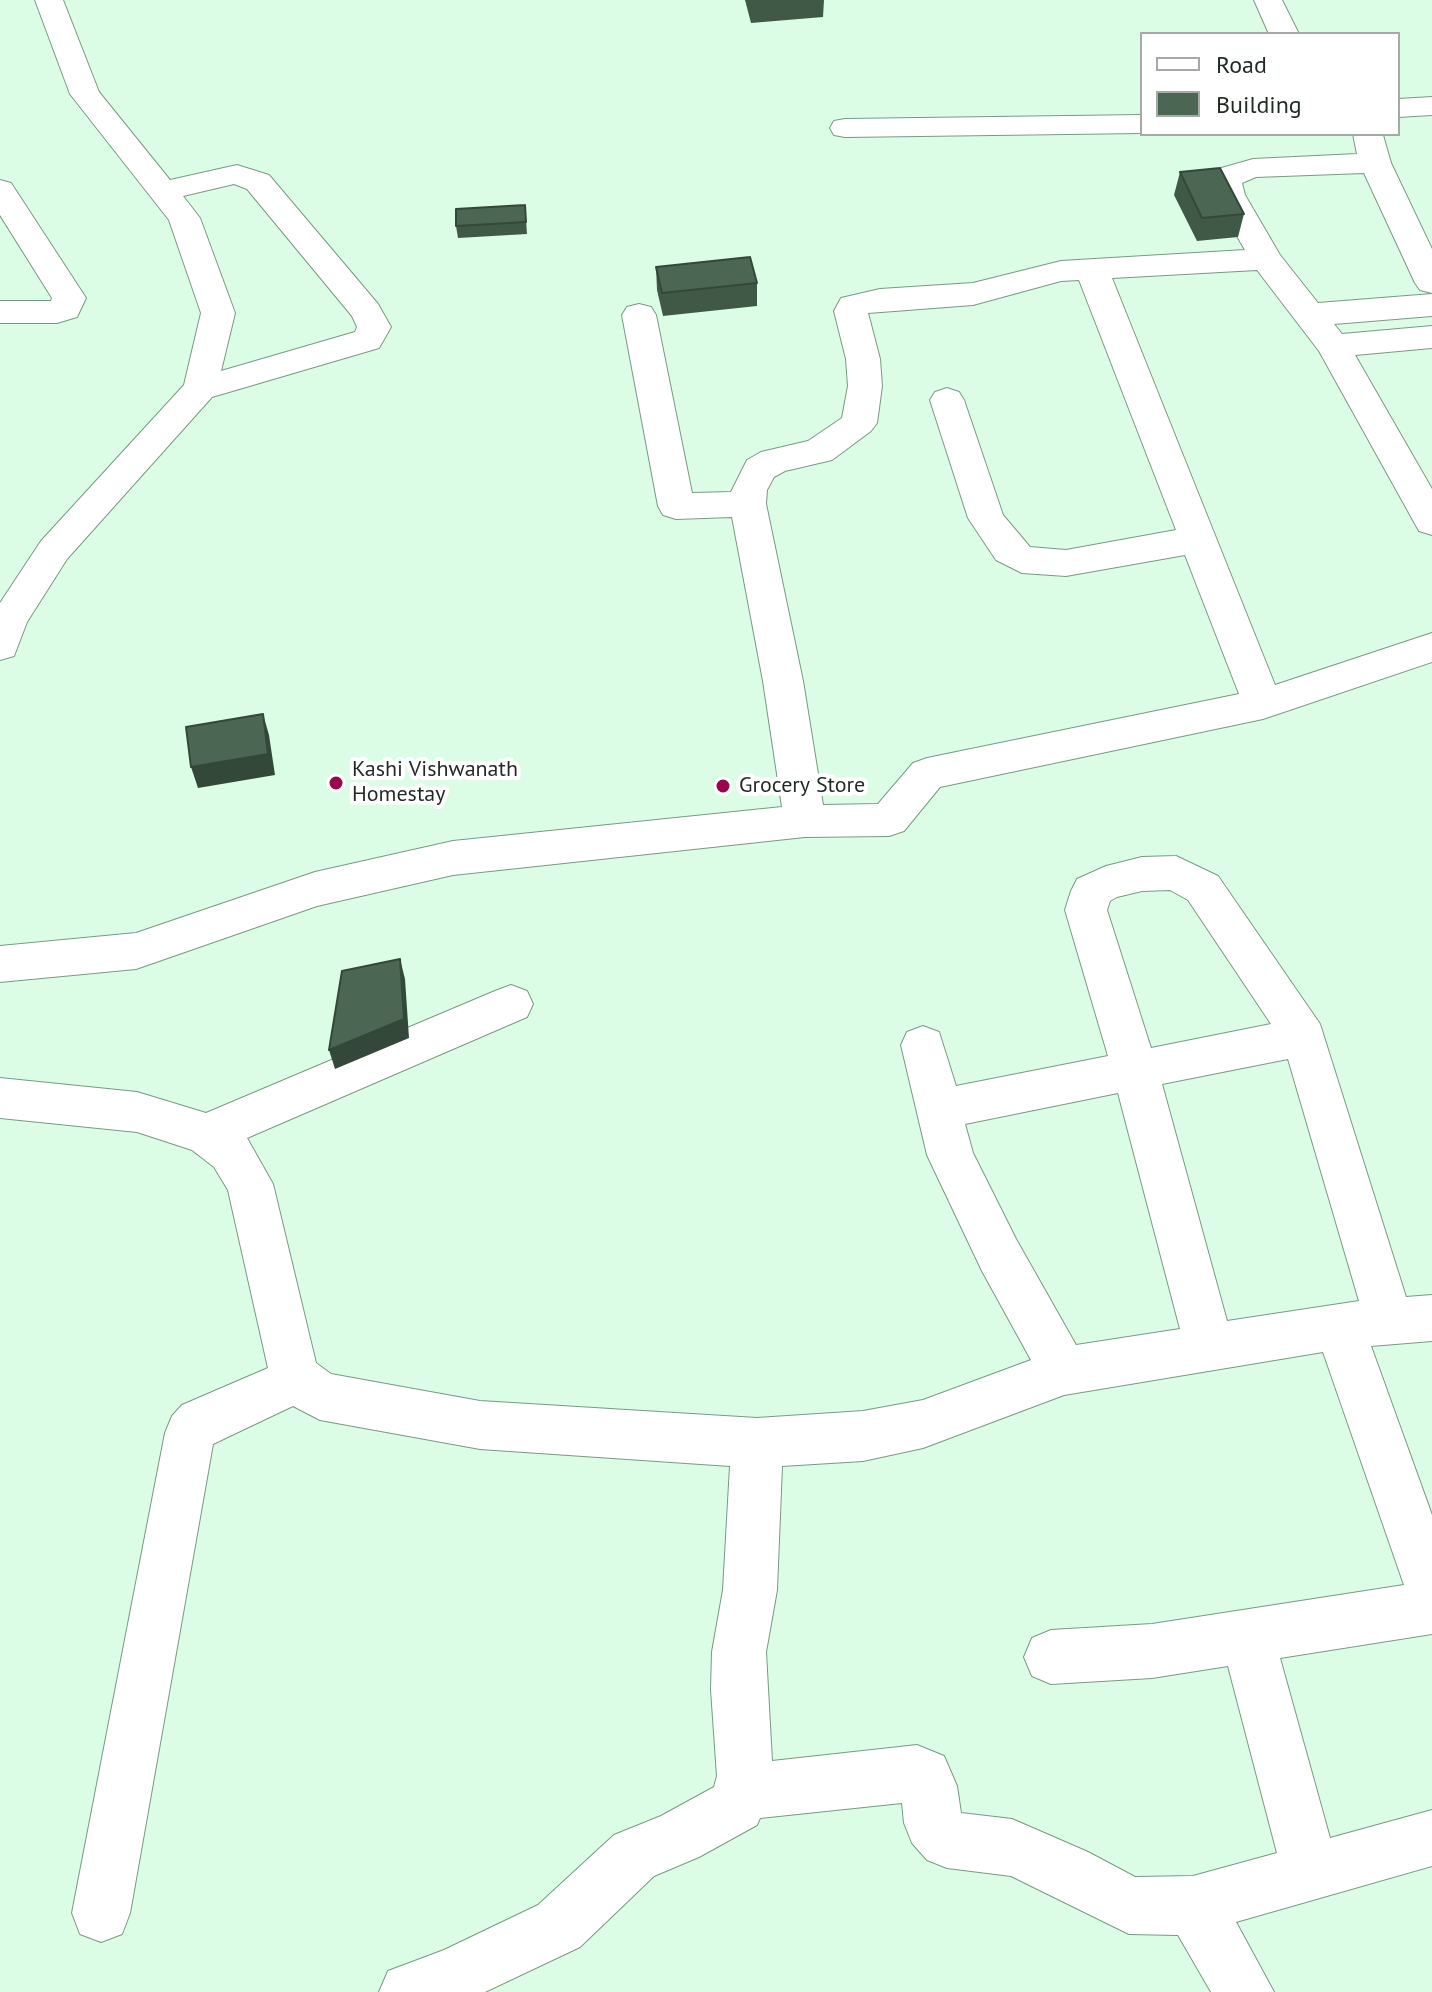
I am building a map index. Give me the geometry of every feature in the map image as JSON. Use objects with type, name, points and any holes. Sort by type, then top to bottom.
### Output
[{"type":"street","points":[[49,0],[85,94],[184,218],[218,313],[200,389]]},
{"type":"street","points":[[1268,0],[1283,32]]},
{"type":"street","points":[[1417,107],[1432,137]]},
{"type":"street","points":[[845,128],[970,129],[1140,124]]},
{"type":"street","points":[[1432,283],[1418,224],[1371,148],[1253,168],[1229,176],[1226,183],[1229,195],[1266,259],[1333,346],[1432,520]]},
{"type":"street","points":[[0,646],[17,575],[200,389],[367,340],[372,335],[374,327],[366,312],[258,182],[237,174],[216,176],[164,192]]},
{"type":"street","points":[[0,190],[69,298],[65,309],[57,312],[0,312]]},
{"type":"street","points":[[805,821],[789,714],[748,504],[749,490],[760,469],[774,461],[819,451],[859,423],[865,386],[863,359],[851,311],[853,306],[880,300],[973,294],[1038,275],[1091,268],[1266,259]]},
{"type":"street","points":[[1091,268],[1263,704]]},
{"type":"street","points":[[1308,315],[1432,305]]},
{"type":"street","points":[[639,315],[676,506],[748,504]]},
{"type":"street","points":[[1333,346],[1432,337]]},
{"type":"street","points":[[947,400],[986,518],[1009,551],[1022,560],[1066,563],[1199,539]]},
{"type":"street","points":[[0,964],[136,951],[315,889],[453,858],[805,821],[889,820],[927,774],[1263,704],[1432,647]]},
{"type":"street","points":[[0,1098],[137,1112],[207,1134],[230,1152],[250,1184],[291,1364],[298,1380],[320,1396],[480,1425],[757,1443],[863,1436],[923,1424],[1064,1371],[1339,1326],[1410,1320],[1304,1037],[1203,888],[1176,873],[1142,874],[1106,883],[1092,891],[1087,901],[1210,1347]]},
{"type":"street","points":[[207,1134],[511,1004]]},
{"type":"street","points":[[939,1109],[1304,1037]]},
{"type":"street","points":[[923,1045],[950,1155],[999,1255],[1064,1371]]},
{"type":"street","points":[[1339,1326],[1432,1588]]},
{"type":"street","points":[[101,1913],[190,1433],[200,1422],[298,1380]]},
{"type":"street","points":[[439,1987],[559,1926],[634,1855],[727,1813],[737,1805],[743,1792],[739,1652],[750,1590],[757,1443]]},
{"type":"street","points":[[1051,1657],[1152,1651],[1432,1607]]},
{"type":"street","points":[[1248,1638],[1311,1873]]},
{"type":"street","points":[[743,1792],[917,1773],[924,1776],[929,1786],[932,1823],[947,1840],[1012,1848],[1068,1872],[1129,1905],[1173,1909],[1432,1838]]},
{"type":"street","points":[[1193,1905],[1244,1992]]},
{"type":"building","points":[[1220,168],[1244,214],[1202,218],[1180,172]]},
{"type":"building","points":[[525,205],[526,222],[456,226],[456,209]]},
{"type":"building","points":[[750,257],[757,283],[662,293],[656,267]]},
{"type":"building","points":[[263,714],[268,754],[191,767],[186,727]]},
{"type":"building","points":[[400,959],[404,1019],[329,1050],[342,971]]},
{"type":"place","name":"Kashi Vishwanath Homestay","points":[[336,783]]},
{"type":"place","name":"Grocery Store","points":[[723,786]]}]
